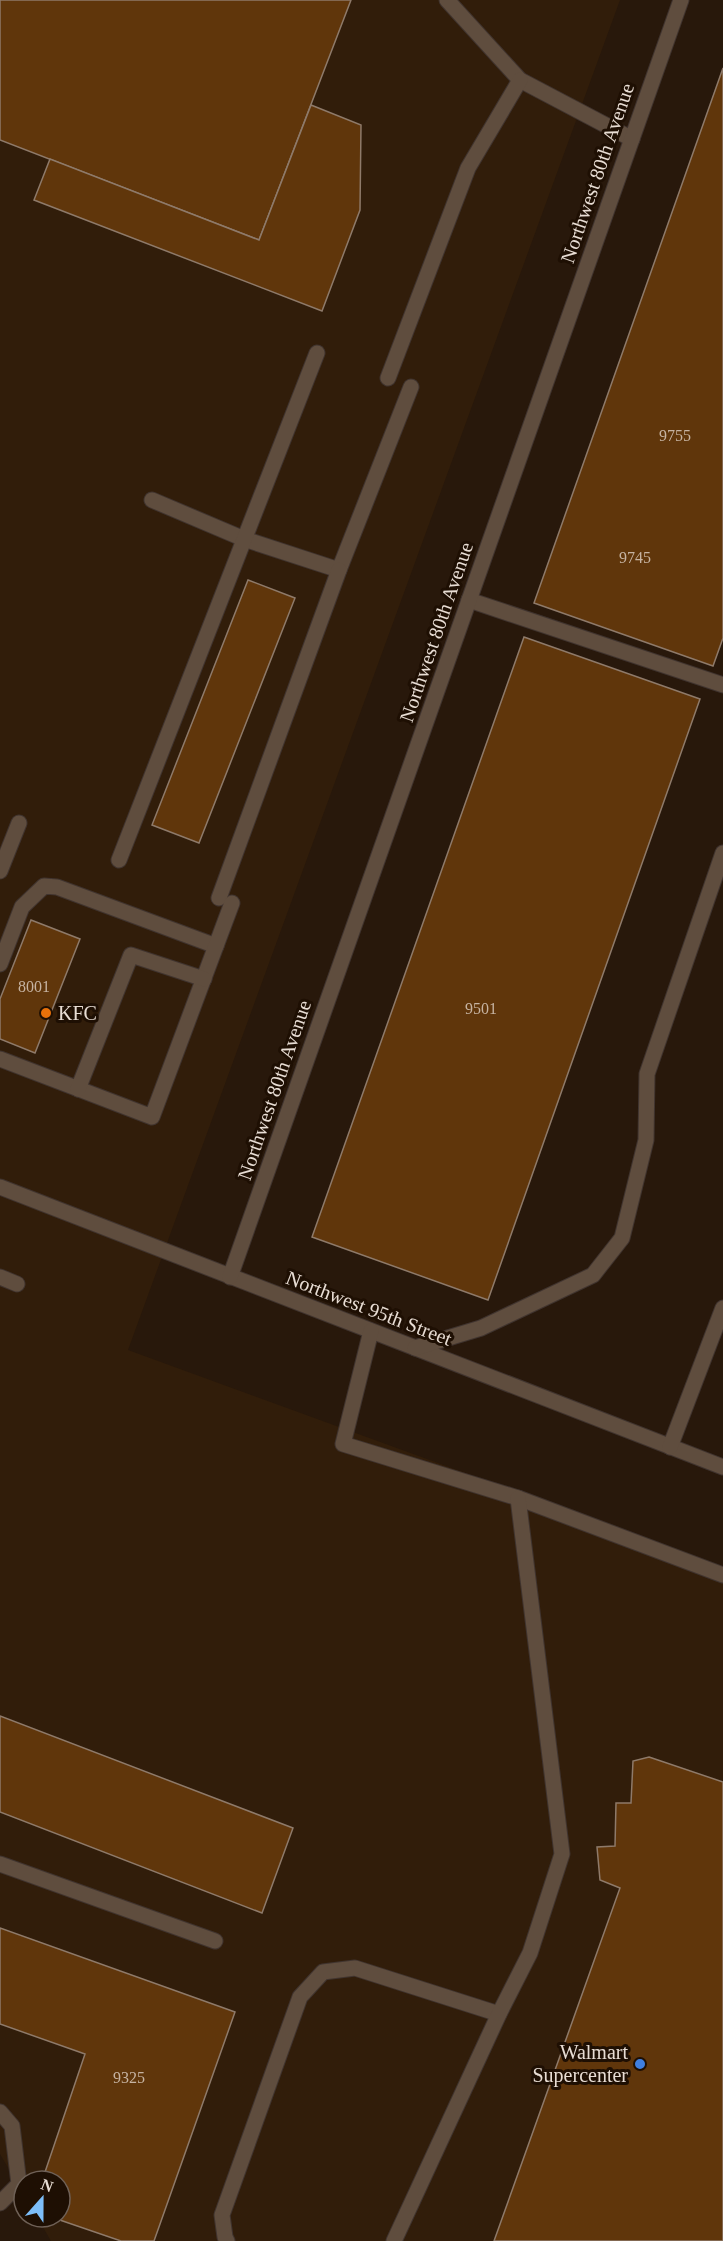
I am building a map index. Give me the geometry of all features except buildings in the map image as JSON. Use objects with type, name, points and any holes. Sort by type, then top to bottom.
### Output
[{"type":"street","points":[[447,0],[520,80],[632,139]]},
{"type":"street","name":"Northwest 80th Avenue","points":[[230,1277],[681,0]]},
{"type":"street","points":[[388,378],[468,168],[520,80]]},
{"type":"street","points":[[119,860],[317,353]]},
{"type":"street","points":[[0,1059],[152,1117],[216,946],[225,901],[339,570],[411,387]]},
{"type":"street","points":[[152,500],[244,539],[339,570]]},
{"type":"street","points":[[469,600],[723,685]]},
{"type":"street","points":[[0,871],[19,823]]},
{"type":"street","points":[[415,1348],[481,1328],[593,1275],[622,1238],[646,1140],[647,1074],[723,853]]},
{"type":"street","points":[[0,964],[22,907],[44,886],[57,887],[216,946]]},
{"type":"street","points":[[78,1089],[131,955],[204,979]]},
{"type":"street","name":"Northwest 95th Street","points":[[0,1187],[723,1467]]},
{"type":"street","points":[[0,1277],[17,1284]]},
{"type":"street","points":[[670,1447],[723,1308]]},
{"type":"street","points":[[371,1331],[343,1444],[518,1498],[723,1575]]},
{"type":"street","points":[[393,2241],[499,2013],[530,1953],[561,1854],[518,1498]]},
{"type":"street","points":[[0,1864],[215,1941]]},
{"type":"street","points":[[227,2241],[222,2215],[300,1997],[323,1972],[355,1968],[499,2013]]},
{"type":"street","points":[[0,2112],[12,2126],[19,2184],[0,2203]]},
{"type":"shaded area","points":[[0,0],[620,0],[128,1350],[723,1567],[723,2241],[51,2241],[44,2229],[72,2229],[72,2169],[12,2169],[12,2174],[0,2154]]},
{"type":"place","name":"KFC","points":[[46,1013]]},
{"type":"place","name":"Walmart Supercenter","points":[[640,2064]]}]
